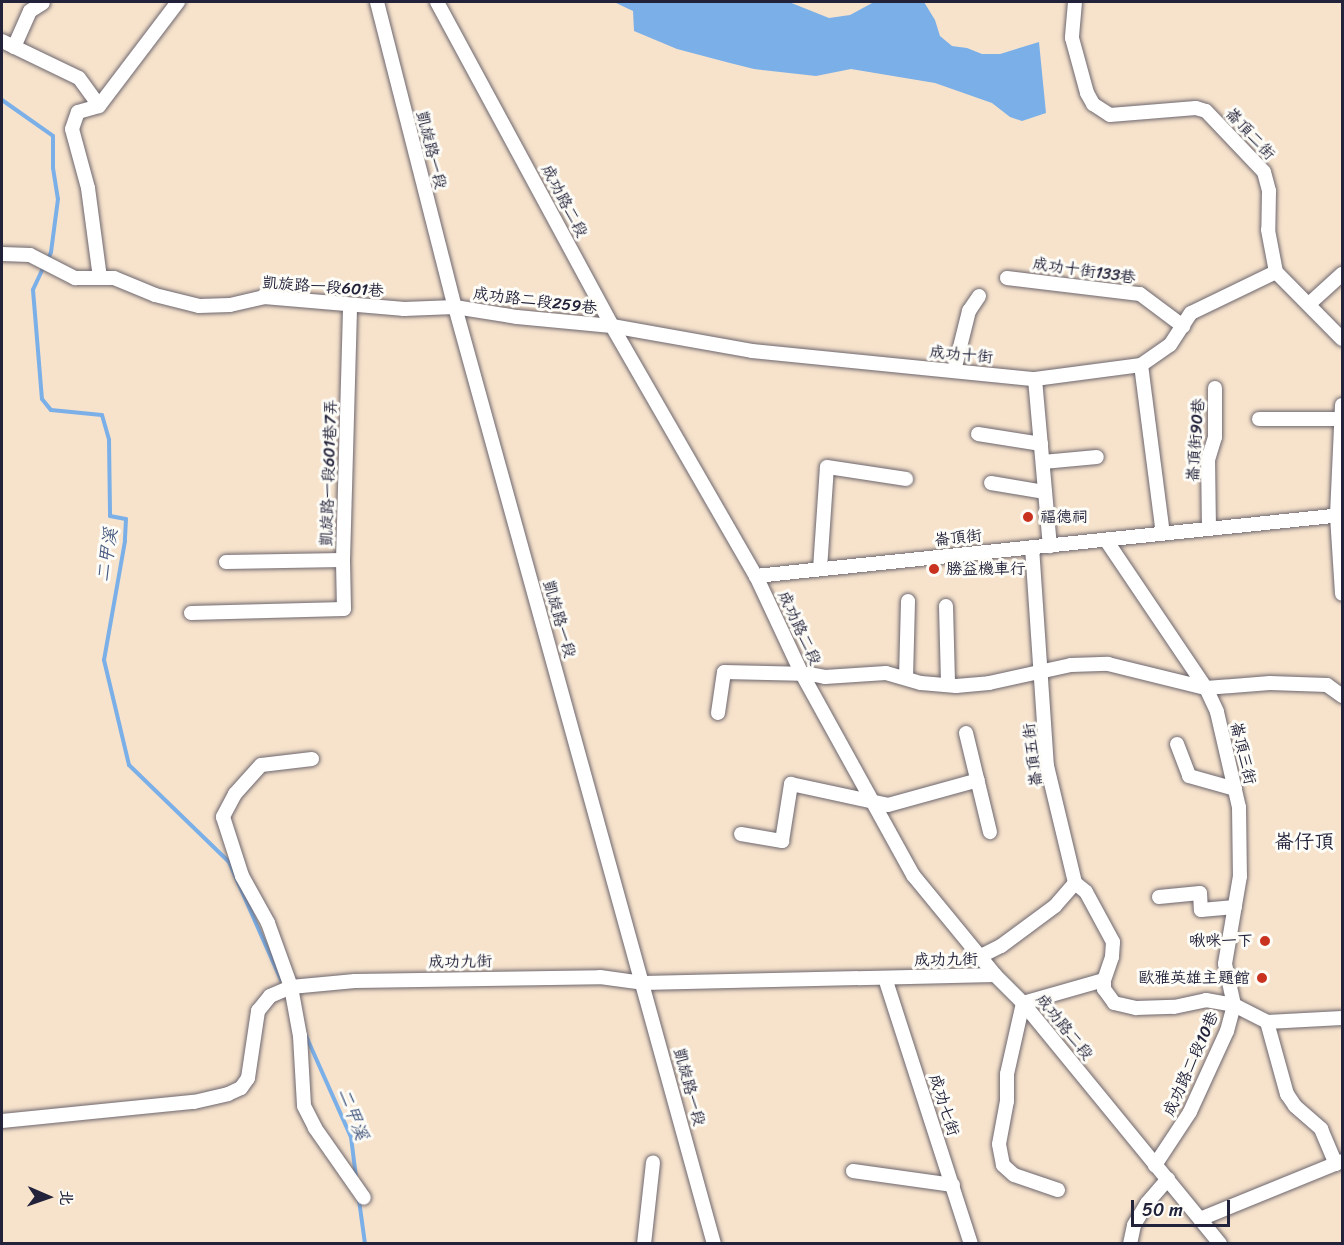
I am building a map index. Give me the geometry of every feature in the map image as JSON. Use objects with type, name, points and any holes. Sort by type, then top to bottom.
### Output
[{"type":"street","points":[[100,278],[88,188],[72,129],[78,112],[99,106],[178,2]]},
{"type":"street","name":"凱旋路一段","points":[[377,2],[455,308],[714,1244]]},
{"type":"street","name":"成功路二段","points":[[437,2],[612,326],[756,576],[802,674],[914,875],[979,957],[1023,1002],[1220,1244]]},
{"type":"street","name":"崙頂二街","points":[[1075,2],[1072,39],[1087,93],[1093,104],[1110,115],[1196,108],[1206,111],[1264,172],[1269,191],[1268,231],[1276,272]]},
{"type":"street","points":[[44,3],[30,11],[8,44],[79,78],[99,106]]},
{"type":"street","name":"凱旋路一段601巷","points":[[2,254],[7,252],[30,255],[75,278],[114,278],[155,295],[199,306],[230,305],[264,297],[350,306],[404,309],[455,308]]},
{"type":"street","points":[[1276,272],[1342,339]]},
{"type":"street","name":"成功十街","points":[[612,326],[752,351],[1035,379],[1141,364],[1170,345],[1191,313],[1276,272]]},
{"type":"street","points":[[1309,304],[1342,274]]},
{"type":"street","name":"成功十街133巷","points":[[1007,278],[1140,294],[1182,326]]},
{"type":"street","points":[[954,371],[969,311],[979,296]]},
{"type":"street","name":"凱旋路一段601巷7弄","points":[[226,562],[343,560],[350,306]]},
{"type":"street","name":"成功路二段259巷","points":[[455,308],[517,317],[612,326]]},
{"type":"street","points":[[1141,364],[1163,534]]},
{"type":"street","points":[[1035,379],[1050,546]]},
{"type":"street","name":"崙頂街90巷","points":[[1209,529],[1208,460],[1215,437],[1215,388]]},
{"type":"street","points":[[1259,419],[1342,419],[1340,515],[1342,594]]},
{"type":"street","points":[[978,434],[1041,444]]},
{"type":"street","points":[[1042,462],[1097,457]]},
{"type":"street","points":[[820,569],[827,467],[906,479]]},
{"type":"street","points":[[991,483],[1045,492]]},
{"type":"street","name":"崙頂街","points":[[756,576],[1340,515]]},
{"type":"street","name":"崙頂三街","points":[[1106,540],[1206,688],[1217,712],[1239,807],[1240,876],[1225,964],[1234,1005]]},
{"type":"street","name":"崙頂五街","points":[[1032,547],[1047,766],[1075,883],[1086,892],[1113,942],[1112,957],[1104,980]]},
{"type":"street","points":[[191,613],[344,609],[343,560]]},
{"type":"street","points":[[906,678],[908,600]]},
{"type":"street","points":[[946,606],[948,685]]},
{"type":"street","points":[[718,713],[724,672],[802,674],[825,677],[886,673],[948,685],[990,683],[1071,665],[1108,664],[1206,688],[1270,683],[1327,685],[1342,696]]},
{"type":"street","points":[[966,733],[990,832]]},
{"type":"street","points":[[1177,744],[1189,776],[1235,789]]},
{"type":"street","points":[[312,759],[261,765],[234,794],[223,818],[242,876],[268,923],[291,987],[300,1036],[304,1106],[315,1128],[364,1198]]},
{"type":"street","points":[[741,834],[782,842],[791,784],[888,805],[978,780]]},
{"type":"street","points":[[979,957],[1001,946],[1055,906],[1075,883]]},
{"type":"street","points":[[1159,897],[1200,893],[1201,910],[1235,907]]},
{"type":"street","name":"成功九街","points":[[2,1121],[194,1102],[228,1094],[241,1088],[248,1078],[258,1011],[270,996],[291,987],[355,981],[588,977],[643,983],[995,975]]},
{"type":"street","name":"成功七街","points":[[885,978],[971,1244]]},
{"type":"street","points":[[1058,1190],[1014,1175],[1003,1165],[999,1144],[1007,1101],[1007,1074],[1023,1002],[1104,980],[1104,989],[1114,1003],[1136,1008],[1174,1007],[1206,1000],[1234,1005],[1267,1022],[1342,1018]]},
{"type":"street","name":"成功路二段10巷","points":[[1155,1165],[1190,1112],[1227,1031],[1234,1005]]},
{"type":"street","points":[[1200,1220],[1339,1163],[1321,1129],[1295,1106],[1287,1094],[1267,1022]]},
{"type":"street","points":[[644,1244],[653,1162]]},
{"type":"street","points":[[853,1171],[952,1185]]},
{"type":"street","points":[[1130,1244],[1134,1225],[1147,1203],[1168,1179]]},
{"type":"water","points":[[614,2],[789,2],[829,18],[850,15],[874,2],[924,2],[935,20],[940,36],[952,46],[967,48],[982,54],[1000,54],[1039,42],[1046,113],[1022,121],[1010,117],[992,103],[935,83],[851,69],[816,76],[754,69],[730,63],[677,49],[634,31],[633,11]]},
{"type":"waterway","name":"二甲溪","points":[[2,100],[53,136],[53,168],[58,199],[48,260]]},
{"type":"waterway","name":"二甲溪","points":[[44,266],[33,290],[42,399],[51,410],[102,415],[109,440],[110,516],[126,519],[125,541],[104,660],[129,765],[229,862],[281,980]]},
{"type":"waterway","name":"二甲溪","points":[[306,1036],[351,1137],[356,1177]]},
{"type":"waterway","name":"二甲溪","points":[[359,1200],[365,1244]]},
{"type":"place","name":"福德祠","points":[[1028,517]]},
{"type":"place","name":"勝益機車行","points":[[934,569]]},
{"type":"place","name":"啾咪一下","points":[[1265,941]]},
{"type":"place","name":"歐雅英雄主題館","points":[[1262,978]]},
{"type":"district","name":"崙仔頂","points":[[1304,841]]}]
